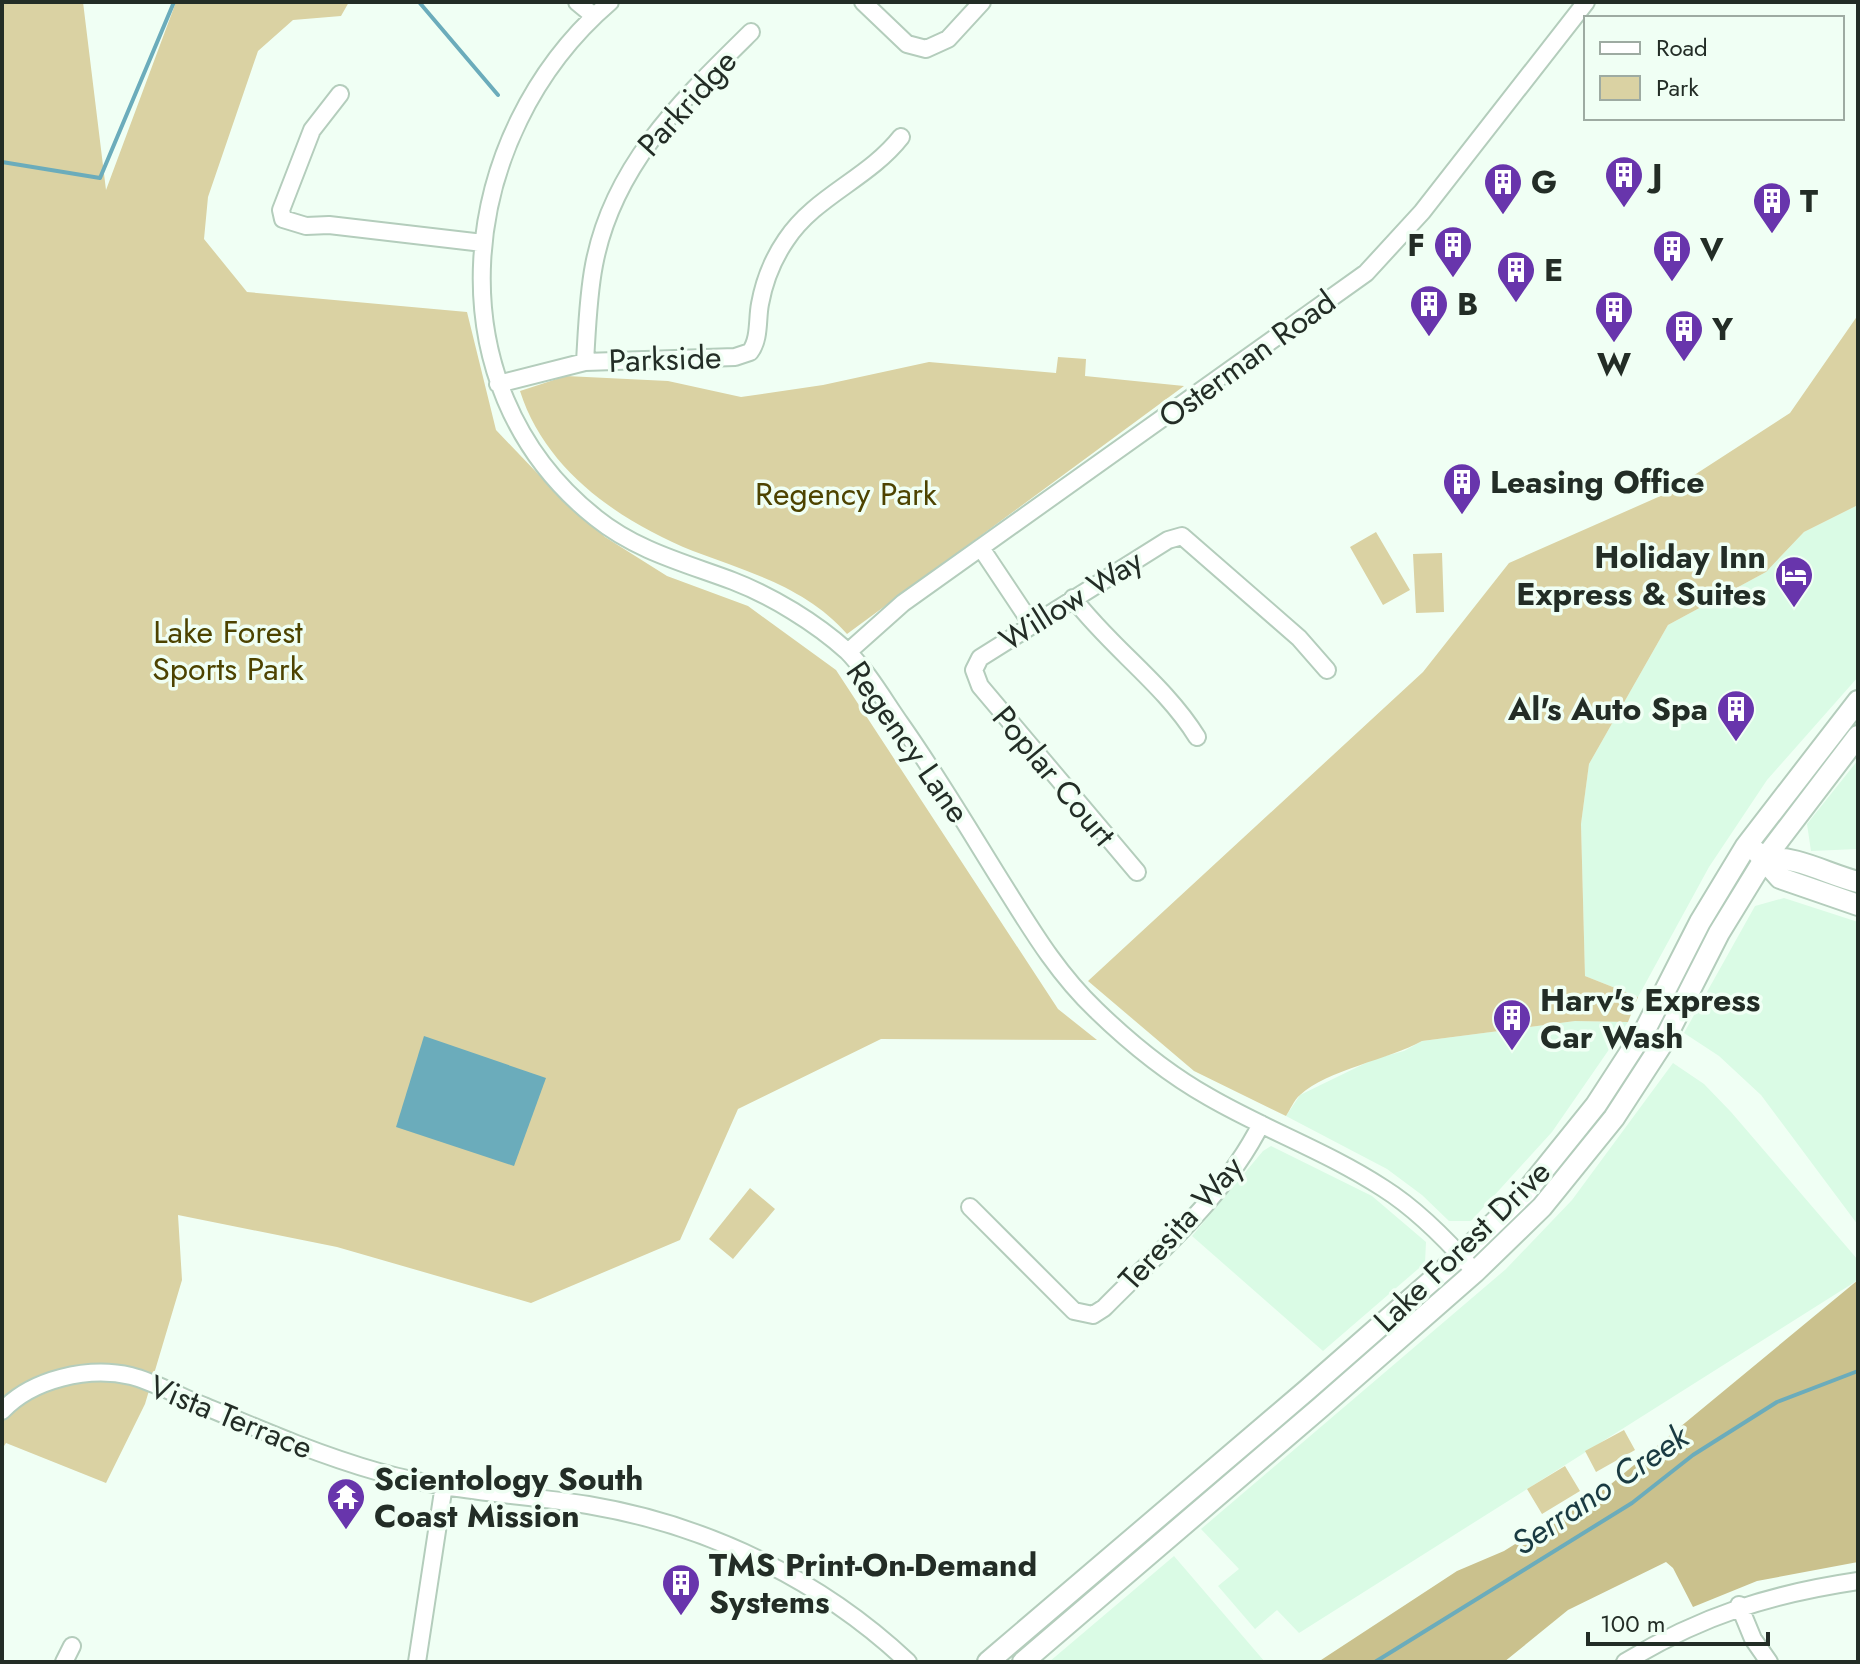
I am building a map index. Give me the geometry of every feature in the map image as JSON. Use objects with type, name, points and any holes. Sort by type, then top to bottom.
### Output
[{"type":"main road","name":"Lake Forest Drive","points":[[988,1662],[1461,1255],[1526,1192],[1596,1105],[1646,1028],[1700,922],[1746,846],[1858,701]]},
{"type":"main road","name":"Lake Forest Drive","points":[[1023,1662],[1475,1272],[1542,1207],[1614,1118],[1664,1041],[1719,933],[1765,858],[1858,736]]},
{"type":"main road","points":[[1746,846],[1765,858],[1780,878],[1858,905]]},
{"type":"main road","points":[[1765,858],[1789,857],[1810,868],[1858,882]]},
{"type":"street","points":[[577,2],[594,16]]},
{"type":"street","name":"Regency Lane","points":[[610,2],[594,16],[548,71],[521,117],[490,199],[483,243],[481,310],[498,384],[519,427],[545,468],[597,520],[651,552],[734,581],[776,601],[848,652],[920,752],[1052,963],[1071,985],[1159,1064],[1206,1096],[1383,1187],[1411,1208],[1475,1272]]},
{"type":"street","points":[[863,2],[907,44],[926,49],[948,39],[982,2]]},
{"type":"street","name":"Osterman Road","points":[[848,652],[893,611],[1366,273],[1422,212],[1586,2]]},
{"type":"street","name":"Parkridge","points":[[585,362],[594,264],[607,218],[626,174],[678,103],[751,32]]},
{"type":"street","points":[[340,94],[312,130],[281,210],[283,219],[306,226],[329,225],[483,243]]},
{"type":"street","name":"Parkside","points":[[498,384],[585,362],[735,357],[750,352],[756,340],[762,293],[785,241],[814,209],[877,164],[901,137]]},
{"type":"street","name":"Willow Way","points":[[976,677],[974,670],[980,658],[1031,623],[1168,540],[1182,536],[1299,638],[1327,670]]},
{"type":"street","points":[[981,548],[1031,623]]},
{"type":"street","points":[[1073,598],[1097,629],[1178,708],[1197,737]]},
{"type":"street","name":"Poplar Court","points":[[976,677],[1137,872]]},
{"type":"street","name":"Teresita Way","points":[[970,1207],[1074,1311],[1093,1315],[1104,1308],[1212,1197],[1236,1166],[1261,1124]]},
{"type":"street","name":"Vista Terrace","points":[[2,1411],[31,1390],[60,1377],[94,1373],[131,1376],[327,1456],[395,1476],[606,1508],[707,1537],[810,1585],[908,1662]]},
{"type":"street","points":[[417,1662],[444,1485]]},
{"type":"street","points":[[1625,1662],[1667,1637],[1739,1605],[1811,1588],[1858,1581]]},
{"type":"street","points":[[1739,1605],[1753,1639],[1769,1662]]},
{"type":"street","points":[[64,1662],[72,1646]]},
{"type":"shaded area","points":[[1858,505],[1858,677],[1767,780],[1709,867],[1638,997],[1585,976],[1581,824],[1589,764],[1668,625],[1766,572],[1804,532]]},
{"type":"shaded area","points":[[1858,760],[1858,849],[1811,851],[1807,824]]},
{"type":"shaded area","points":[[1784,898],[1858,922],[1858,1225],[1761,1095],[1719,1056],[1684,1033],[1755,906]]},
{"type":"shaded area","points":[[1575,1021],[1628,1022],[1552,1132],[1471,1221],[1449,1221],[1422,1195],[1387,1169],[1286,1116],[1300,1095],[1374,1059],[1404,1051],[1422,1041]]},
{"type":"shaded area","points":[[1673,1063],[1704,1084],[1731,1112],[1858,1260],[1858,1280],[1299,1633],[1277,1610],[1255,1629],[1218,1586],[1239,1569],[1201,1529],[1506,1269],[1572,1200]]},
{"type":"shaded area","points":[[1271,1146],[1372,1196],[1426,1242],[1425,1263],[1323,1351],[1192,1236],[1263,1151]]},
{"type":"shaded area","points":[[1858,1280],[1858,1562],[1757,1581],[1693,1607],[1673,1568],[1666,1562],[1568,1610],[1504,1662],[1318,1662],[1457,1571],[1504,1551],[1611,1484]]},
{"type":"shaded area","points":[[1174,1556],[1265,1662],[1049,1662]]},
{"type":"green space","name":"Lake Forest Sports Park","points":[[6,2],[83,2],[106,190],[176,2],[349,2],[341,16],[293,20],[258,51],[208,197],[204,239],[247,292],[467,312],[496,430],[560,497],[605,537],[667,576],[748,606],[836,670],[1058,1009],[1097,1040],[881,1039],[738,1109],[680,1240],[531,1303],[337,1247],[178,1215],[182,1280],[145,1404],[106,1483],[6,1443],[2,1449],[2,6]]},
{"type":"green space","points":[[1858,315],[1858,505],[1804,532],[1766,572],[1668,625],[1589,764],[1581,824],[1585,976],[1638,997],[1628,1022],[1575,1021],[1422,1041],[1312,1086],[1298,1097],[1286,1116],[1194,1071],[1088,981],[1423,672],[1509,563],[1665,494],[1790,413]]},
{"type":"green space","name":"Regency Park","points":[[1058,357],[1086,359],[1085,376],[1184,386],[847,634],[831,618],[795,593],[665,539],[612,508],[566,468],[547,445],[520,391],[566,376],[668,381],[741,397],[823,385],[929,362],[1056,373]]},
{"type":"green space","points":[[1376,532],[1410,590],[1383,605],[1350,547]]},
{"type":"green space","points":[[1442,553],[1444,612],[1416,613],[1413,554]]},
{"type":"green space","points":[[750,1188],[775,1209],[733,1259],[709,1239]]},
{"type":"green space","points":[[1624,1430],[1635,1450],[1596,1472],[1585,1451]]},
{"type":"green space","points":[[1565,1466],[1580,1491],[1542,1514],[1527,1489]]},
{"type":"water","points":[[424,1036],[546,1078],[514,1166],[396,1127]]},
{"type":"waterway","points":[[2,162],[100,178],[174,2]]},
{"type":"waterway","points":[[419,2],[498,95]]},
{"type":"waterway","name":"Serrano Creek","points":[[1375,1662],[1632,1503],[1693,1455],[1777,1402],[1858,1371]]},
{"type":"place","name":"J","points":[[1624,209]]},
{"type":"place","name":"G","points":[[1503,216]]},
{"type":"place","name":"T","points":[[1772,235]]},
{"type":"place","name":"F","points":[[1453,279]]},
{"type":"place","name":"V","points":[[1672,283]]},
{"type":"place","name":"E","points":[[1516,304]]},
{"type":"place","name":"B","points":[[1429,338]]},
{"type":"place","name":"W","points":[[1614,344]]},
{"type":"place","name":"Y","points":[[1684,363]]},
{"type":"place","name":"Leasing Office","points":[[1462,516]]},
{"type":"place","name":"Holiday Inn Express & Suites","points":[[1794,609]]},
{"type":"place","name":"Al's Auto Spa","points":[[1736,743]]},
{"type":"place","name":"Harv's Express Car Wash","points":[[1512,1052]]},
{"type":"place","name":"Scientology South Coast Mission","points":[[346,1531]]},
{"type":"place","name":"TMS Print-On-Demand Systems","points":[[681,1617]]}]
